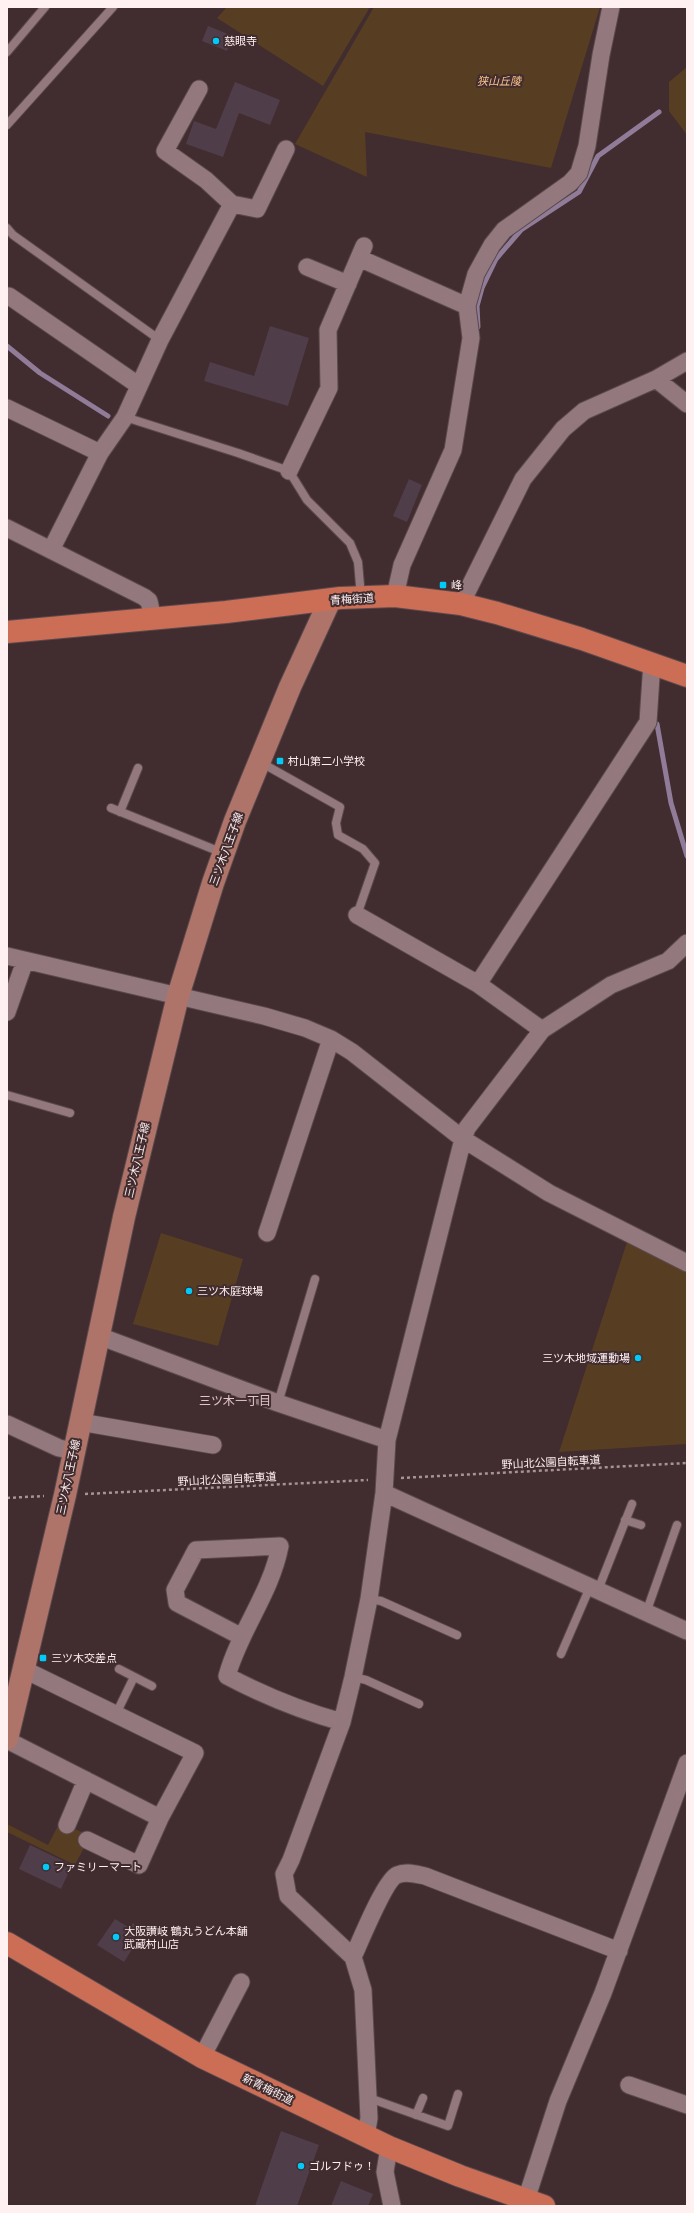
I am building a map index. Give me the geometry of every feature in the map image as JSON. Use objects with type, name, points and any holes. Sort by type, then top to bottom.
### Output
[{"type":"main road","name":"青梅街道","points":[[7,632],[153,619],[361,597],[396,596],[461,604],[529,622],[652,662],[687,676]]},
{"type":"main road","name":"三ツ木八王子線","points":[[7,1739],[22,1669],[74,1451],[131,1186],[178,996],[224,853],[290,687],[330,600]]},
{"type":"main road","name":"新青梅街道","points":[[7,1943],[202,2058],[389,2147],[532,2204]]},
{"type":"street","points":[[396,596],[402,565],[453,450],[471,338],[467,306],[476,274],[492,245],[504,230],[564,188],[579,173],[587,146],[601,55],[611,7]]},
{"type":"street","points":[[199,89],[165,151],[206,180],[232,204],[257,209],[286,149]]},
{"type":"street","points":[[51,550],[100,453],[125,417],[138,385],[160,340],[232,204]]},
{"type":"street","points":[[289,471],[329,388],[328,330],[361,252],[467,306]]},
{"type":"street","points":[[307,267],[348,284]]},
{"type":"street","points":[[9,296],[138,385]]},
{"type":"street","points":[[461,604],[523,480],[563,429],[584,411],[656,379],[687,361]]},
{"type":"street","points":[[656,379],[687,404]]},
{"type":"street","points":[[7,408],[100,453]]},
{"type":"street","points":[[7,528],[144,597],[149,601],[153,619]]},
{"type":"street","points":[[478,984],[648,722],[652,662]]},
{"type":"street","points":[[357,915],[478,984],[542,1030]]},
{"type":"street","points":[[366,2136],[369,2118],[369,2098],[363,1990],[353,1957],[288,1896],[284,1874],[291,1860],[342,1722],[353,1677],[369,1599],[384,1494],[387,1440],[463,1139],[467,1128],[542,1030],[611,985],[668,961],[687,943]]},
{"type":"street","points":[[7,956],[264,1016],[305,1028],[331,1039],[352,1052],[463,1139],[549,1193],[687,1263]]},
{"type":"street","points":[[7,1012],[25,961]]},
{"type":"street","points":[[267,1233],[331,1039]]},
{"type":"street","points":[[99,1336],[278,1403],[387,1440]]},
{"type":"street","points":[[80,1422],[213,1445]]},
{"type":"street","points":[[7,1424],[59,1448],[74,1451]]},
{"type":"street","points":[[384,1494],[687,1631]]},
{"type":"street","points":[[242,1637],[177,1603],[175,1590],[196,1550],[280,1546],[276,1563],[263,1597],[242,1637],[227,1676],[248,1687],[320,1716],[342,1722]]},
{"type":"street","points":[[22,1669],[195,1753],[160,1818],[139,1865],[88,1840]]},
{"type":"street","points":[[7,1739],[160,1818]]},
{"type":"street","points":[[532,2204],[558,2101],[619,1951],[687,1763]]},
{"type":"street","points":[[67,1825],[86,1780]]},
{"type":"street","points":[[353,1957],[386,1886],[396,1875],[407,1872],[425,1876],[619,1951]]},
{"type":"street","points":[[202,2058],[241,1982]]},
{"type":"street","points":[[629,2084],[687,2105]]},
{"type":"street","points":[[389,2147],[385,2172],[392,2206]]},
{"type":"lane","points":[[7,52],[45,7]]},
{"type":"lane","points":[[7,125],[113,7]]},
{"type":"lane","points":[[7,228],[13,234],[160,340]]},
{"type":"lane","points":[[125,417],[289,471],[307,500],[350,543],[358,562],[361,597]]},
{"type":"lane","points":[[259,762],[340,807],[336,823],[338,835],[363,849],[375,862],[357,915]]},
{"type":"lane","points":[[120,812],[138,768]]},
{"type":"lane","points":[[111,808],[224,853]]},
{"type":"lane","points":[[7,1095],[70,1113]]},
{"type":"lane","points":[[278,1403],[315,1279]]},
{"type":"lane","points":[[561,1654],[594,1588],[632,1504]]},
{"type":"lane","points":[[625,1520],[641,1525]]},
{"type":"lane","points":[[646,1613],[677,1525]]},
{"type":"lane","points":[[369,1599],[382,1601],[457,1635]]},
{"type":"lane","points":[[119,1669],[152,1686]]},
{"type":"lane","points":[[116,1714],[134,1677]]},
{"type":"lane","points":[[353,1677],[366,1680],[419,1704]]},
{"type":"lane","points":[[369,2098],[448,2126],[458,2094]]},
{"type":"lane","points":[[416,2115],[422,2098]]},
{"type":"path","name":"野山北公園自転車道","points":[[397,1479],[687,1463]]},
{"type":"path","name":"野山北公園自転車道","points":[[80,1494],[370,1480]]},
{"type":"path","points":[[7,1498],[50,1496]]},
{"type":"green space","points":[[227,7],[370,7],[323,86],[217,18]]},
{"type":"green space","name":"狭山丘陵","points":[[374,7],[600,7],[551,168],[365,132],[367,177],[295,144]]},
{"type":"green space","points":[[687,67],[687,135],[669,111],[669,82]]},
{"type":"green space","name":"三ツ木庭球場","points":[[161,1233],[243,1259],[218,1346],[133,1324]]},
{"type":"green space","name":"三ツ木地域運動場","points":[[627,1242],[687,1272],[687,1444],[559,1452]]},
{"type":"green space","points":[[60,1822],[90,1836],[75,1865],[7,1832],[7,1824],[48,1845]]},
{"type":"building","points":[[208,26],[233,36],[227,51],[202,41]]},
{"type":"building","points":[[235,82],[280,100],[270,125],[239,113],[223,157],[186,144],[194,121],[216,129]]},
{"type":"building","points":[[270,326],[309,338],[288,406],[204,381],[210,362],[254,376]]},
{"type":"building","points":[[409,479],[422,485],[407,522],[393,516]]},
{"type":"building","name":"ファミリーマート","points":[[30,1845],[72,1865],[61,1889],[19,1869]]},
{"type":"building","points":[[115,1919],[130,1928],[133,1923],[144,1931],[124,1962],[97,1945]]},
{"type":"building","points":[[281,2131],[319,2145],[297,2206],[255,2206]]},
{"type":"building","points":[[341,2181],[373,2194],[368,2206],[331,2206]]},
{"type":"waterway","points":[[478,327],[477,306],[482,288],[496,259],[521,230],[579,192],[598,156],[659,112]]},
{"type":"waterway","points":[[7,346],[40,373],[108,416]]},
{"type":"waterway","points":[[657,724],[671,803],[687,856]]},
{"type":"place","name":"慈眼寺","points":[[216,41]]},
{"type":"place","name":"峰","points":[[443,585]]},
{"type":"place","name":"村山第二小学校","points":[[280,761]]},
{"type":"place","name":"三ツ木庭球場","points":[[189,1291]]},
{"type":"place","name":"三ツ木地域運動場","points":[[638,1358]]},
{"type":"place","name":"三ツ木交差点","points":[[43,1658]]},
{"type":"place","name":"ファミリーマート","points":[[46,1867]]},
{"type":"place","name":"大阪讃岐 鶴丸うどん本舗 武蔵村山店","points":[[116,1937]]},
{"type":"place","name":"ゴルフドゥ！","points":[[301,2166]]},
{"type":"district","name":"三ツ木一丁目","points":[[235,1400]]}]
